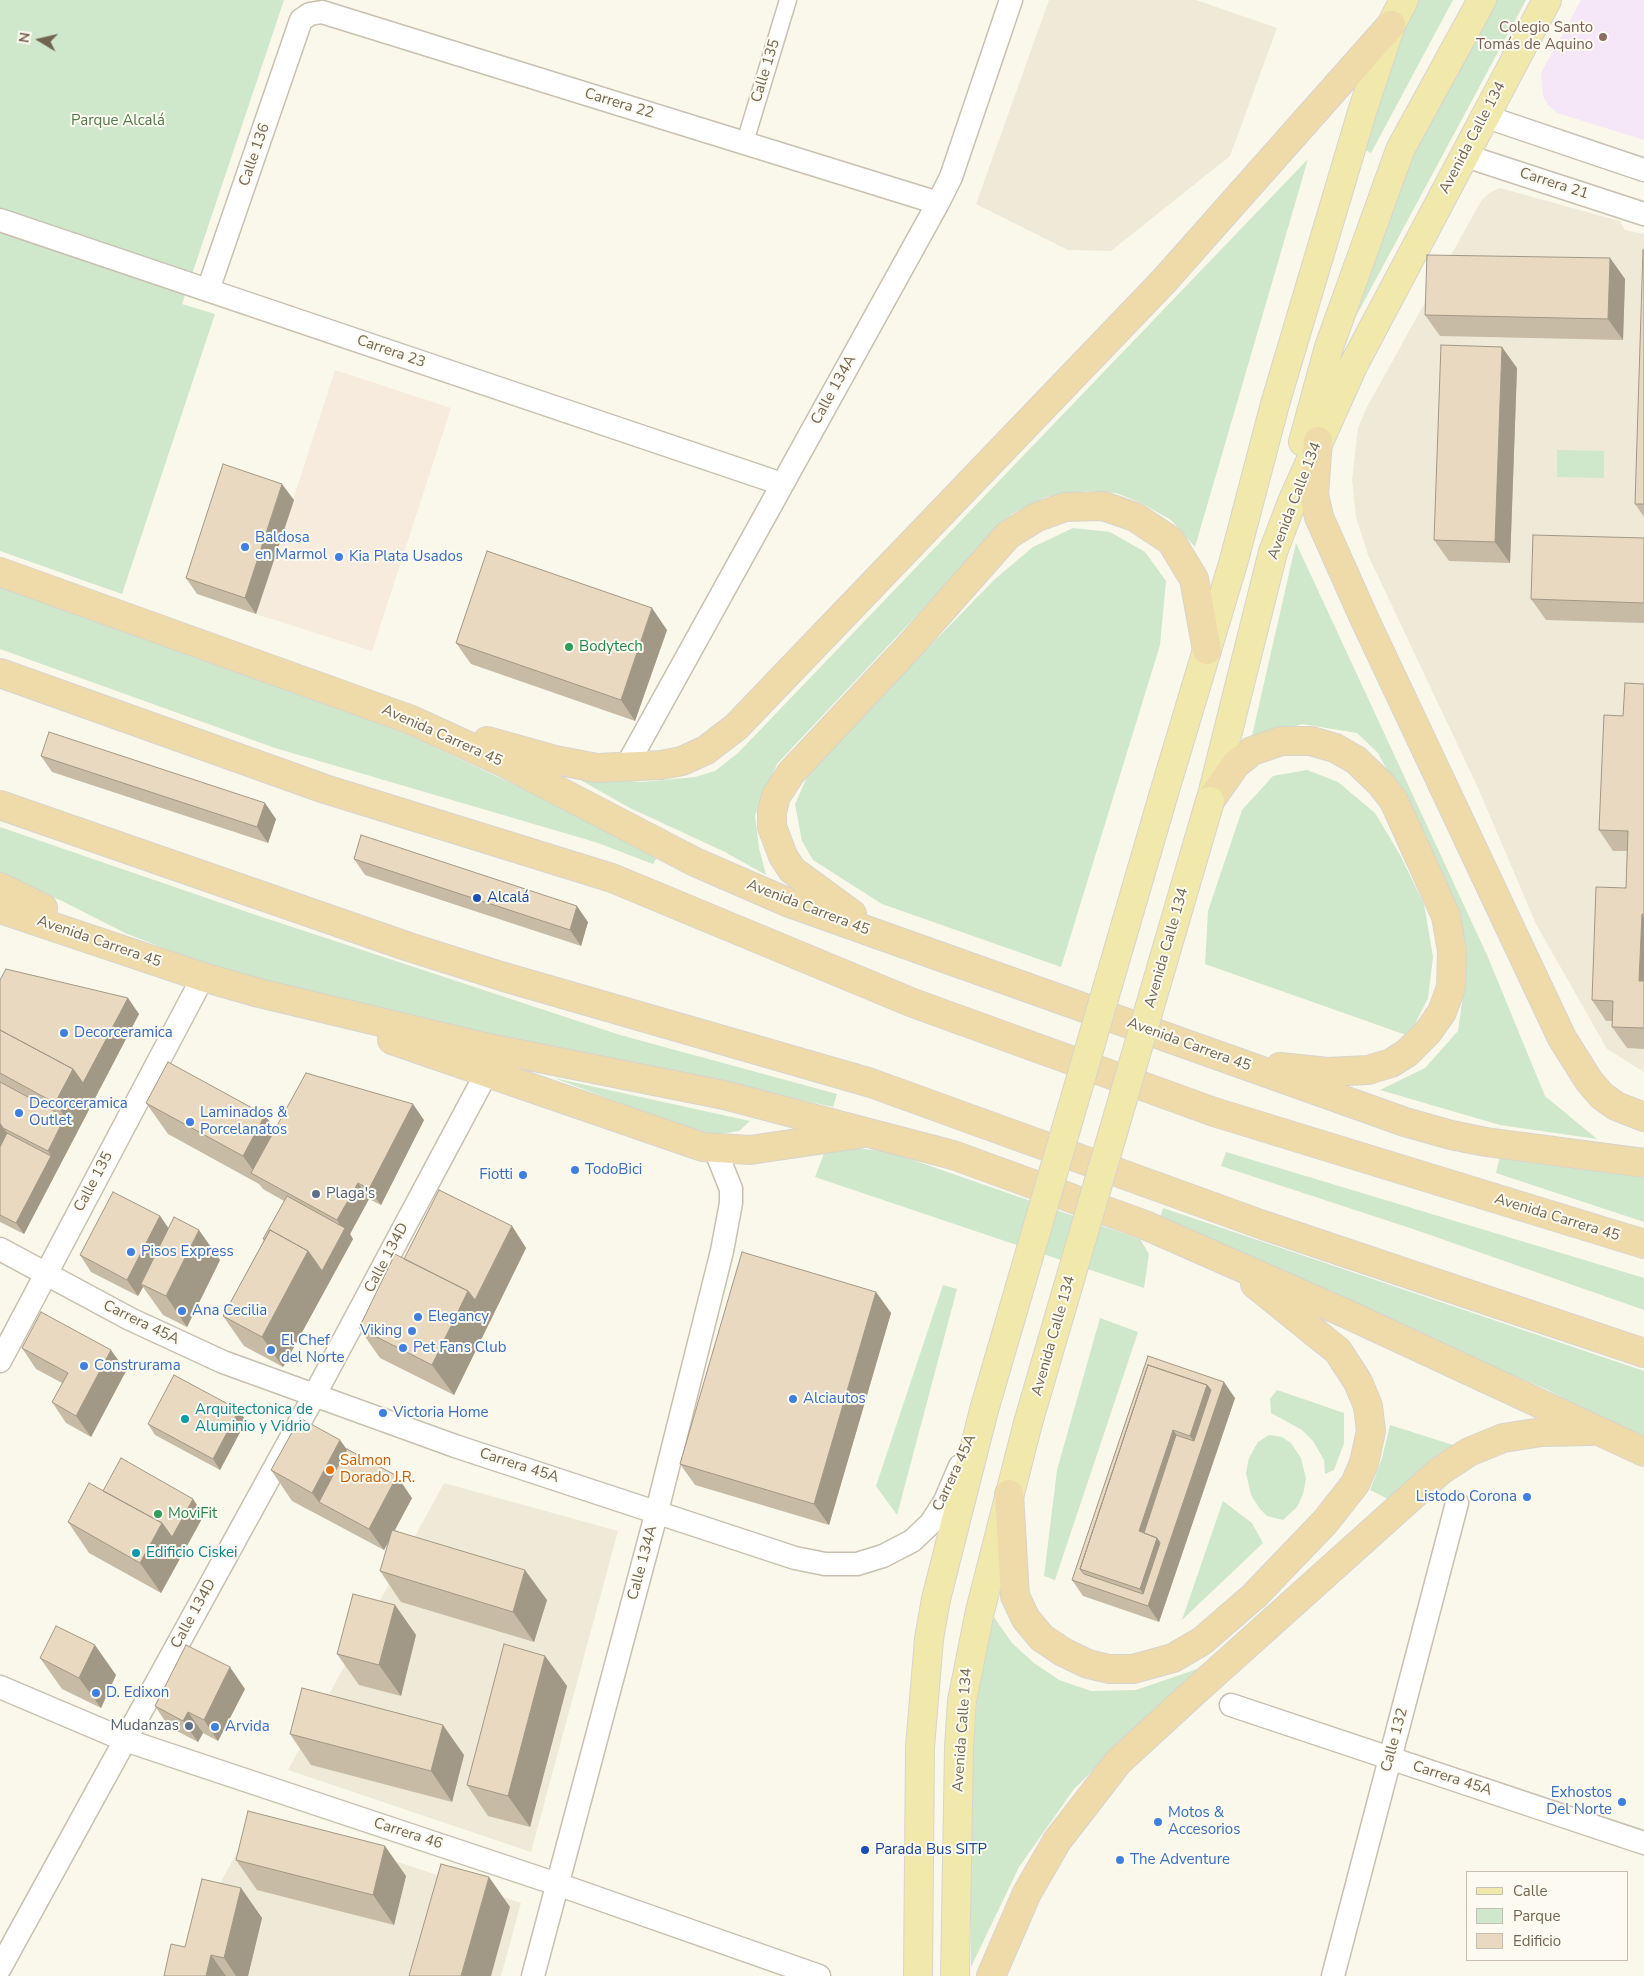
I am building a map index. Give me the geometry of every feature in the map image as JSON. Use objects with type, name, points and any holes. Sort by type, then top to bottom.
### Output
[{"type":"highway","points":[[409,719],[555,760],[597,768],[662,765],[682,761],[706,750],[736,727],[1164,281],[1391,25]]},
{"type":"highway","points":[[1318,441],[1314,494],[1319,517],[1364,618],[1562,1038],[1589,1081],[1602,1096],[1616,1106],[1644,1118]]},
{"type":"highway","points":[[882,935],[821,893],[792,870],[783,856],[772,827],[772,812],[776,796],[791,773],[909,647],[1008,535],[1037,517],[1065,507],[1103,506],[1135,517],[1171,541],[1194,579],[1207,650]]},
{"type":"highway","name":"Avenida Carrera 45","points":[[5,575],[409,719],[501,761],[695,862],[787,902],[1373,1112],[1451,1135],[1528,1148],[1644,1163]]},
{"type":"highway","name":"Avenida Carrera 45","points":[[0,673],[325,789],[612,878],[913,1003],[1214,1112],[1644,1244]]},
{"type":"highway","points":[[1210,801],[1236,764],[1252,751],[1277,742],[1311,742],[1335,748],[1356,760],[1381,784],[1394,801],[1446,916],[1452,952],[1451,987],[1442,1012],[1428,1032],[1407,1053],[1391,1063],[1368,1070],[1328,1072],[1287,1068],[1211,1053]]},
{"type":"highway","points":[[0,804],[320,917],[438,956],[871,1083],[1263,1225],[1644,1353]]},
{"type":"highway","points":[[0,887],[130,952]]},
{"type":"highway","name":"Avenida Carrera 45","points":[[0,908],[203,977],[259,993],[489,1048],[724,1095],[953,1155],[1145,1225],[1474,1373],[1644,1452]]},
{"type":"highway","points":[[259,993],[689,1144],[716,1149],[750,1150],[871,1132]]},
{"type":"highway","points":[[1009,1494],[1015,1596],[1026,1620],[1042,1638],[1063,1652],[1088,1664],[1109,1669],[1133,1669],[1150,1666],[1173,1658],[1202,1641],[1254,1596],[1325,1522],[1355,1484],[1364,1463],[1371,1430],[1365,1399],[1358,1382],[1338,1351],[1226,1261]]},
{"type":"highway","points":[[991,1976],[1023,1900],[1056,1841],[1118,1762],[1193,1693],[1440,1471],[1469,1452],[1503,1438],[1542,1432],[1594,1430]]},
{"type":"main road","points":[[918,1976],[920,1747],[929,1639],[936,1600],[984,1410],[1234,560],[1275,404],[1366,100],[1391,25],[1404,0]]},
{"type":"main road","points":[[1273,552],[1330,347],[1400,150],[1482,0]]},
{"type":"main road","name":"Avenida Calle 134","points":[[955,1976],[959,1748],[962,1701],[971,1648],[1028,1423],[1210,801],[1273,552],[1318,441],[1361,349],[1547,0]]},
{"type":"street","name":"Calle 135","points":[[744,142],[788,0]]},
{"type":"street","name":"Calle 134A","points":[[626,767],[938,203],[951,177],[1011,0]]},
{"type":"street","name":"Carrera 22","points":[[302,20],[310,14],[322,12],[938,203]]},
{"type":"street","name":"Calle 136","points":[[208,290],[302,20]]},
{"type":"street","points":[[1484,116],[1644,170]]},
{"type":"street","name":"Carrera 21","points":[[1463,155],[1644,214]]},
{"type":"street","name":"Carrera 23","points":[[0,220],[782,484]]},
{"type":"street","name":"Calle 135","points":[[0,1361],[203,977]]},
{"type":"street","name":"Calle 134D","points":[[0,1968],[314,1396],[486,1074]]},
{"type":"street","name":"Calle 134A","points":[[533,1976],[657,1511],[731,1203],[731,1188],[716,1149]]},
{"type":"street","name":"Carrera 45A","points":[[0,1249],[130,1319],[223,1362],[455,1446],[795,1558],[825,1564],[857,1564],[883,1556],[912,1541],[931,1523],[946,1501],[984,1410]]},
{"type":"street","name":"Calle 132","points":[[1332,1976],[1457,1504]]},
{"type":"street","name":"Carrera 46","points":[[0,1687],[125,1740],[558,1884],[818,1976]]},
{"type":"street","name":"Carrera 45A","points":[[1231,1704],[1644,1843]]},
{"type":"shaded area","points":[[1049,0],[1196,0],[1277,28],[1230,156],[1111,251],[1068,250],[976,204]]},
{"type":"shaded area","name":"Colegio Santo Tomás de Aquino","points":[[1581,0],[1644,0],[1644,140],[1557,113],[1548,105],[1543,96],[1541,73]]},
{"type":"shaded area","points":[[1500,188],[1620,221],[1625,230],[1644,234],[1644,1072],[1607,1049],[1536,924],[1478,788],[1368,555],[1356,517],[1352,480],[1358,428],[1366,409],[1481,201],[1489,193]]},
{"type":"shaded area","name":"Kia Plata Usados","points":[[335,370],[451,408],[372,651],[256,614]]},
{"type":"shaded area","points":[[444,1483],[618,1531],[531,1852],[288,1770]]},
{"type":"shaded area","points":[[257,1815],[521,1903],[501,1976],[170,1976]]},
{"type":"green space","name":"Parque Alcalá","points":[[0,0],[284,0],[182,304],[215,314],[122,594],[0,551]]},
{"type":"green space","points":[[1418,0],[1453,0],[1371,153],[1359,147],[1404,27]]},
{"type":"green space","points":[[1490,0],[1526,0],[1347,333],[1404,157]]},
{"type":"green space","points":[[1308,159],[1195,547],[1171,520],[1141,503],[1116,493],[1087,491],[1046,497],[1012,514],[777,764],[755,815],[759,848],[766,875],[725,852],[630,808],[575,777],[642,782],[695,777],[715,771],[738,753]]},
{"type":"green space","points":[[1557,450],[1604,451],[1604,478],[1557,477]]},
{"type":"green space","points":[[1073,528],[1110,532],[1145,552],[1166,581],[1160,645],[1061,967],[882,904],[813,860],[802,841],[795,804],[811,768],[995,579],[1033,547]]},
{"type":"green space","points":[[1296,543],[1487,955],[1545,1096],[1597,1139],[1500,1125],[1380,1090],[1425,1068],[1458,1031],[1465,980],[1461,933],[1417,827],[1378,753],[1357,733],[1302,724],[1251,740]]},
{"type":"green space","points":[[0,587],[59,605],[208,662],[387,725],[526,790],[657,857],[653,864],[595,842],[275,748],[0,649]]},
{"type":"green space","points":[[1307,770],[1338,782],[1375,813],[1400,855],[1424,904],[1433,957],[1428,998],[1409,1036],[1205,964],[1208,911],[1242,810],[1273,776]]},
{"type":"green space","points":[[0,827],[253,914],[620,1035],[837,1094],[833,1107],[602,1056],[439,1024],[311,994],[207,965],[125,933],[62,901],[0,874]]},
{"type":"green space","points":[[554,1078],[750,1121],[739,1131],[713,1135],[644,1112]]},
{"type":"green space","points":[[852,1148],[887,1151],[1140,1239],[1149,1254],[1144,1288],[815,1177],[825,1151]]},
{"type":"green space","points":[[1226,1152],[1644,1278],[1644,1310],[1416,1230],[1221,1166]]},
{"type":"green space","points":[[1500,1156],[1644,1177],[1644,1222],[1496,1173]]},
{"type":"green space","points":[[1163,1208],[1644,1371],[1644,1437],[1615,1426],[1548,1390],[1456,1351],[1160,1218]]},
{"type":"green space","points":[[943,1285],[957,1289],[897,1515],[876,1486]]},
{"type":"green space","points":[[1100,1318],[1138,1332],[1055,1580],[1044,1576],[1057,1470]]},
{"type":"green space","points":[[1277,1390],[1344,1413],[1344,1443],[1334,1470],[1325,1474],[1324,1460],[1313,1441],[1302,1430],[1271,1413],[1270,1399]]},
{"type":"green space","points":[[1390,1425],[1453,1445],[1419,1470],[1390,1500],[1370,1490],[1382,1458]]},
{"type":"green space","points":[[1269,1435],[1282,1437],[1291,1443],[1301,1458],[1306,1479],[1303,1494],[1297,1507],[1283,1520],[1267,1516],[1260,1509],[1251,1495],[1246,1473],[1249,1458],[1258,1442]]},
{"type":"green space","points":[[1223,1501],[1252,1523],[1263,1543],[1182,1620]]},
{"type":"green space","points":[[994,1617],[1012,1643],[1034,1663],[1059,1680],[1091,1691],[1136,1690],[1200,1668],[1074,1789],[1019,1867],[971,1967],[971,1776],[979,1678]]},
{"type":"building","points":[[1643,250],[1644,504],[1635,504]]},
{"type":"building","points":[[1427,255],[1610,258],[1608,319],[1425,315]]},
{"type":"building","points":[[1441,345],[1502,347],[1495,542],[1434,540]]},
{"type":"building","name":"Baldosa en Marmol","points":[[223,464],[282,484],[245,598],[186,578]]},
{"type":"building","points":[[1533,535],[1644,538],[1644,603],[1531,599]]},
{"type":"building","name":"Bodytech","points":[[487,551],[652,608],[621,700],[456,643]]},
{"type":"building","points":[[1625,683],[1644,684],[1644,914],[1642,914],[1639,981],[1644,981],[1644,1028],[1612,1027],[1613,1001],[1592,1000],[1596,887],[1626,888],[1628,831],[1599,830],[1604,715],[1623,716]]},
{"type":"building","points":[[49,732],[265,803],[257,827],[41,756]]},
{"type":"building","points":[[361,835],[577,906],[570,930],[354,859]]},
{"type":"building","name":"Decorceramica","points":[[6,969],[128,998],[83,1083],[73,1069],[0,1030],[0,980]]},
{"type":"building","points":[[0,1030],[73,1069],[55,1103],[0,1073]]},
{"type":"building","points":[[168,1062],[265,1115],[243,1156],[146,1103]]},
{"type":"building","points":[[306,1073],[413,1104],[369,1189],[358,1183],[337,1220],[251,1173]]},
{"type":"building","name":"Decorceramica Outlet","points":[[0,1082],[65,1117],[48,1151],[3,1128],[0,1123]]},
{"type":"building","points":[[7,1133],[51,1156],[16,1223],[0,1215],[0,1147]]},
{"type":"building","points":[[439,1190],[512,1226],[475,1300],[468,1291],[404,1259]]},
{"type":"building","points":[[113,1192],[160,1216],[127,1280],[80,1255]]},
{"type":"building","points":[[287,1196],[345,1228],[322,1271],[308,1251],[270,1230],[265,1239],[263,1239]]},
{"type":"building","points":[[174,1217],[199,1230],[166,1296],[141,1284]]},
{"type":"building","points":[[270,1230],[308,1251],[262,1337],[223,1316]]},
{"type":"building","name":"Alciautos","points":[[742,1252],[876,1292],[814,1504],[680,1464]]},
{"type":"building","points":[[395,1254],[468,1291],[432,1365],[359,1328]]},
{"type":"building","points":[[41,1312],[111,1350],[76,1416],[52,1402],[68,1373],[22,1348]]},
{"type":"building","points":[[1148,1356],[1224,1382],[1148,1606],[1072,1580]],"holes":[[[1148,1365],[1207,1385],[1211,1390],[1194,1441],[1176,1435],[1144,1533],[1157,1538],[1160,1543],[1143,1594],[1084,1574],[1080,1569]]]},
{"type":"building","points":[[1148,1365],[1207,1385],[1190,1436],[1173,1430],[1139,1531],[1157,1538],[1140,1589],[1080,1569]]},
{"type":"building","points":[[174,1375],[239,1410],[213,1459],[148,1424]]},
{"type":"building","points":[[300,1418],[340,1440],[312,1493],[271,1470]]},
{"type":"building","points":[[347,1449],[397,1476],[369,1529],[319,1502]]},
{"type":"building","points":[[121,1458],[193,1499],[172,1537],[162,1523],[103,1491]]},
{"type":"building","points":[[89,1483],[162,1523],[140,1563],[68,1522]]},
{"type":"building","points":[[392,1530],[525,1570],[513,1612],[380,1571]]},
{"type":"building","points":[[353,1594],[395,1605],[379,1665],[337,1654]]},
{"type":"building","points":[[56,1626],[95,1645],[79,1678],[40,1658]]},
{"type":"building","points":[[504,1644],[545,1656],[508,1796],[467,1785]]},
{"type":"building","points":[[186,1645],[230,1667],[204,1720],[188,1712],[183,1721],[155,1706]]},
{"type":"building","points":[[302,1688],[443,1725],[431,1771],[290,1734]]},
{"type":"building","points":[[248,1811],[385,1846],[373,1895],[236,1860]]},
{"type":"building","points":[[441,1864],[489,1877],[461,1976],[409,1976]]},
{"type":"building","points":[[202,1879],[241,1888],[224,1958],[211,1955],[206,1976],[164,1976],[171,1944],[185,1947]]},
{"type":"place","name":"Colegio Santo Tomás de Aquino","points":[[1603,37]]},
{"type":"place","name":"Baldosa en Marmol","points":[[245,547]]},
{"type":"place","name":"Kia Plata Usados","points":[[339,557]]},
{"type":"place","name":"Bodytech","points":[[569,647]]},
{"type":"place","name":"Alcalá","points":[[477,898]]},
{"type":"place","name":"Decorceramica","points":[[64,1033]]},
{"type":"place","name":"Decorceramica Outlet","points":[[19,1113]]},
{"type":"place","name":"Laminados & Porcelanatos","points":[[190,1122]]},
{"type":"place","name":"TodoBici","points":[[575,1170]]},
{"type":"place","name":"Fiotti","points":[[523,1175]]},
{"type":"place","name":"Plaga's","points":[[316,1194]]},
{"type":"place","name":"Pisos Express","points":[[131,1252]]},
{"type":"place","name":"Ana Cecilia","points":[[182,1311]]},
{"type":"place","name":"Elegancy","points":[[418,1317]]},
{"type":"place","name":"Viking","points":[[412,1331]]},
{"type":"place","name":"Pet Fans Club","points":[[403,1348]]},
{"type":"place","name":"El Chef del Norte","points":[[271,1350]]},
{"type":"place","name":"Construrama","points":[[84,1366]]},
{"type":"place","name":"Alciautos","points":[[793,1399]]},
{"type":"place","name":"Victoria Home","points":[[383,1413]]},
{"type":"place","name":"Arquitectonica de Aluminio y Vidrio","points":[[185,1419]]},
{"type":"place","name":"Salmon Dorado J.R.","points":[[330,1470]]},
{"type":"place","name":"Listodo Corona","points":[[1527,1497]]},
{"type":"place","name":"MoviFit","points":[[158,1514]]},
{"type":"place","name":"Edificio Ciskei","points":[[136,1553]]},
{"type":"place","name":"D. Edixon","points":[[96,1693]]},
{"type":"place","name":"Mudanzas","points":[[189,1726]]},
{"type":"place","name":"Arvida","points":[[215,1727]]},
{"type":"place","name":"Exhostos Del Norte","points":[[1622,1802]]},
{"type":"place","name":"Motos & Accesorios","points":[[1158,1822]]},
{"type":"place","name":"Parada Bus SITP","points":[[865,1850]]},
{"type":"place","name":"The Adventure","points":[[1120,1860]]}]
